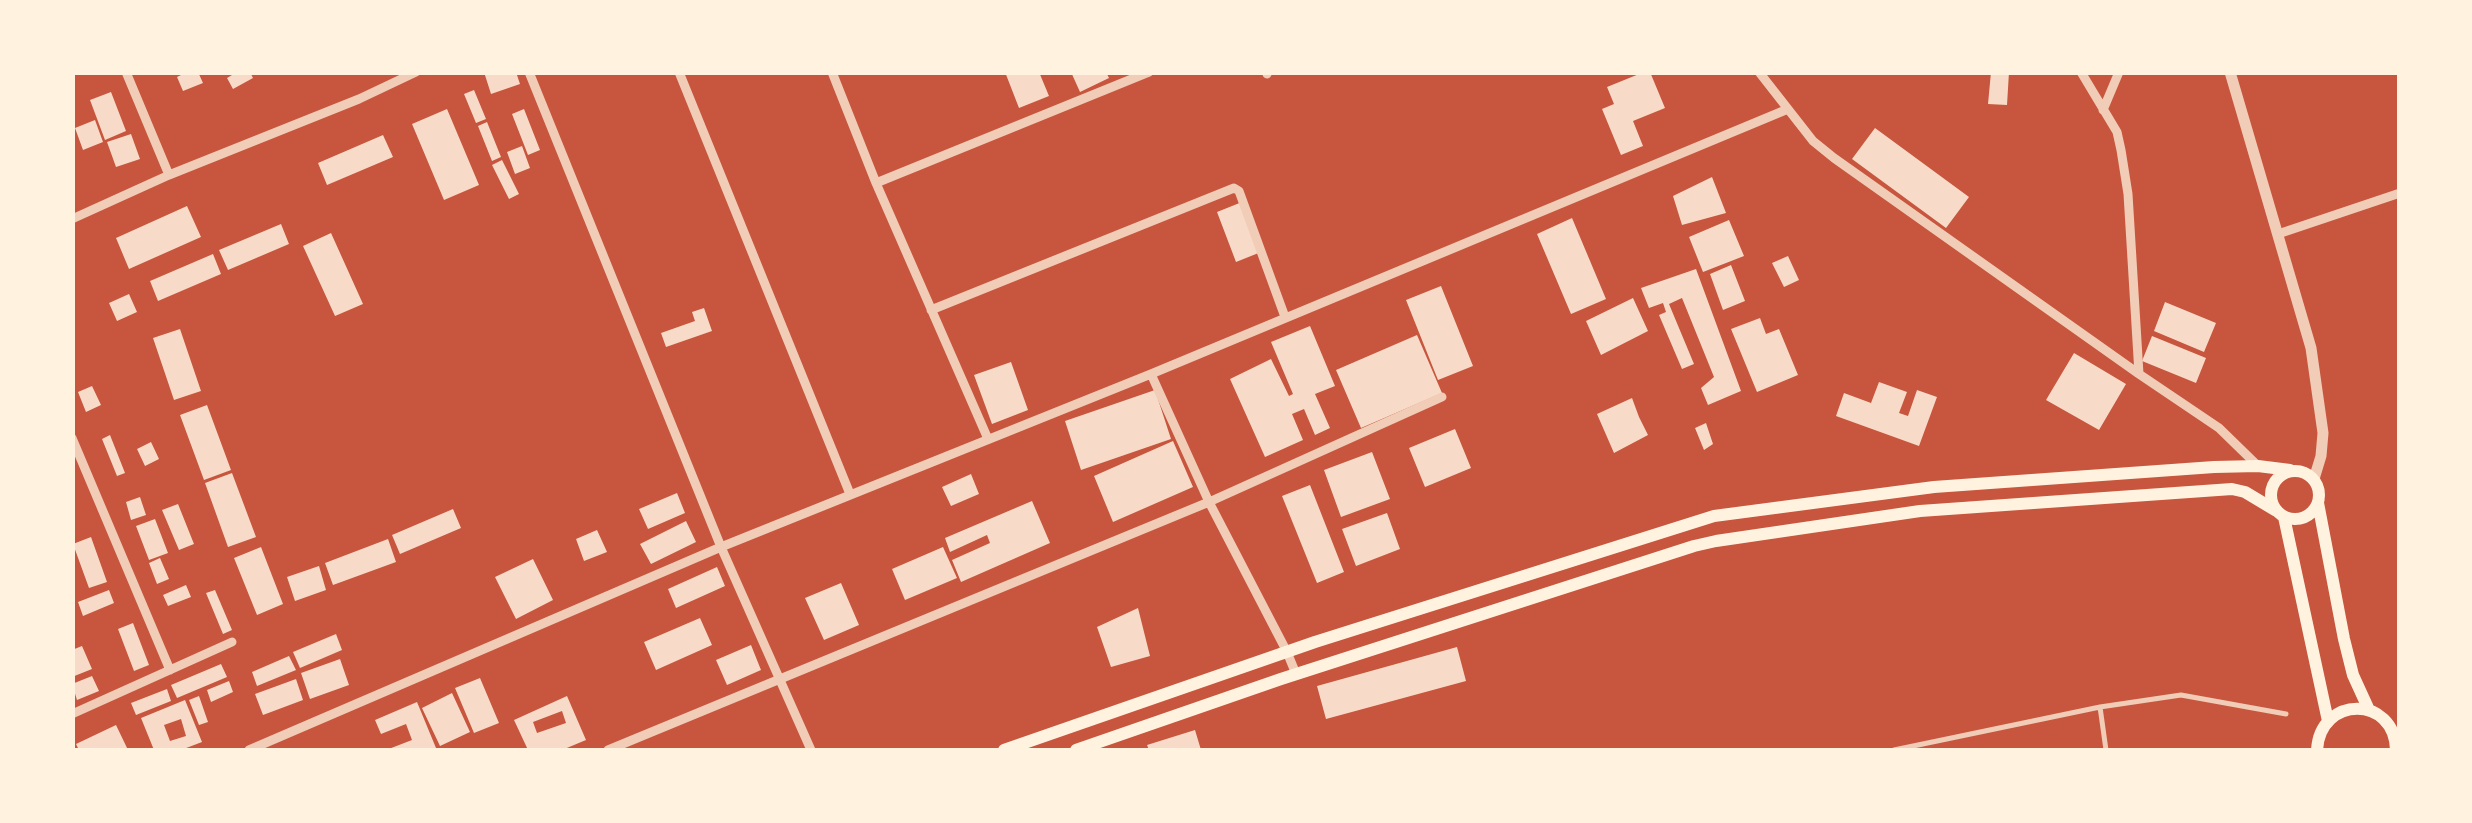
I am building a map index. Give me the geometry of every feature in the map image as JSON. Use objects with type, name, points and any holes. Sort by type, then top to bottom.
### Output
[{"type":"main road","points":[[1004,750],[1287,652],[1714,516],[1934,487],[2214,466],[2299,470],[2314,479],[2353,675],[2370,710],[2396,734],[2396,750]]},
{"type":"main road","points":[[2290,470],[2274,482],[2271,501],[2280,513],[2328,721]]},
{"type":"main road","points":[[1076,750],[1296,674],[1716,541],[1920,511],[2232,489],[2245,492],[2293,520],[2312,512],[2318,503]]},
{"type":"main road","points":[[2317,750],[2321,730],[2328,721],[2347,710],[2370,710]]},
{"type":"street","points":[[126,72],[169,175]]},
{"type":"street","points":[[72,219],[416,72]]},
{"type":"street","points":[[529,72],[721,546],[811,750]]},
{"type":"street","points":[[679,72],[850,494]]},
{"type":"street","points":[[832,72],[876,184],[988,439]]},
{"type":"street","points":[[876,184],[1149,72]]},
{"type":"street","points":[[1759,72],[1814,140],[1834,158],[2219,428],[2258,466]]},
{"type":"street","points":[[2081,72],[2117,132],[2128,194],[2138,374]]},
{"type":"street","points":[[2104,110],[2120,72]]},
{"type":"street","points":[[2230,72],[2311,348],[2323,433],[2314,479]]},
{"type":"street","points":[[249,750],[721,546],[1151,374],[1788,108]]},
{"type":"street","points":[[931,310],[1234,188],[1240,191],[1285,317]]},
{"type":"street","points":[[2278,234],[2400,193]]},
{"type":"street","points":[[1151,374],[1296,674]]},
{"type":"street","points":[[608,750],[1210,502],[1442,397]]},
{"type":"street","points":[[72,438],[170,670]]},
{"type":"street","points":[[72,714],[232,642]]},
{"type":"lane","points":[[1894,750],[2100,707],[2181,695],[2286,714]]},
{"type":"lane","points":[[2100,707],[2106,750]]},
{"type":"building","points":[[198,72],[203,83],[183,91],[177,77]]},
{"type":"building","points":[[237,72],[250,72],[253,78],[233,89],[227,78]]},
{"type":"building","points":[[484,72],[516,72],[520,84],[491,94]]},
{"type":"building","points":[[1005,72],[1039,72],[1049,96],[1019,108]]},
{"type":"building","points":[[1071,72],[1106,72],[1109,78],[1080,92]]},
{"type":"building","points":[[1650,72],[1665,108],[1633,121],[1643,146],[1621,155],[1602,109],[1614,104],[1607,87]]},
{"type":"building","points":[[1991,72],[2009,72],[2007,105],[1988,104]]},
{"type":"building","points":[[474,90],[486,119],[476,123],[464,94]]},
{"type":"building","points":[[111,92],[126,131],[105,140],[90,100]]},
{"type":"building","points":[[447,109],[479,185],[444,200],[412,124]]},
{"type":"building","points":[[524,109],[540,150],[528,155],[512,114]]},
{"type":"building","points":[[95,120],[103,142],[83,150],[75,128]]},
{"type":"building","points":[[487,122],[501,157],[492,161],[478,126]]},
{"type":"building","points":[[1875,128],[1969,197],[1946,228],[1852,159]]},
{"type":"building","points":[[131,134],[140,159],[116,167],[107,142]]},
{"type":"building","points":[[383,135],[393,157],[327,185],[318,163]]},
{"type":"building","points":[[522,146],[530,168],[515,174],[507,152]]},
{"type":"building","points":[[502,160],[519,194],[509,199],[492,165]]},
{"type":"building","points":[[1712,177],[1726,213],[1682,225],[1673,196]]},
{"type":"building","points":[[1242,202],[1261,252],[1236,262],[1217,212]]},
{"type":"building","points":[[187,206],[201,237],[129,269],[116,238]]},
{"type":"building","points":[[1572,218],[1606,299],[1571,314],[1537,234]]},
{"type":"building","points":[[1729,220],[1744,256],[1703,272],[1689,237]]},
{"type":"building","points":[[281,224],[289,244],[228,270],[219,250]]},
{"type":"building","points":[[331,233],[363,304],[335,316],[303,246]]},
{"type":"building","points":[[213,254],[221,274],[158,301],[150,281]]},
{"type":"building","points":[[1788,256],[1799,280],[1784,287],[1772,263]]},
{"type":"building","points":[[1731,265],[1745,301],[1723,310],[1710,274]]},
{"type":"building","points":[[1696,269],[1741,391],[1708,405],[1701,388],[1714,377],[1682,298],[1669,304],[1694,364],[1682,369],[1659,315],[1666,312],[1663,303],[1649,308],[1641,288]]},
{"type":"building","points":[[1441,286],[1473,366],[1438,380],[1406,300]]},
{"type":"building","points":[[129,294],[137,312],[117,321],[109,303]]},
{"type":"building","points":[[1633,298],[1648,331],[1601,355],[1586,321]]},
{"type":"building","points":[[2165,302],[2216,323],[2204,352],[2154,331]]},
{"type":"building","points":[[704,308],[712,331],[666,347],[661,333],[695,321],[692,312]]},
{"type":"building","points":[[1760,318],[1766,334],[1779,329],[1798,375],[1757,392],[1731,329]]},
{"type":"building","points":[[1310,326],[1335,386],[1315,394],[1330,428],[1315,435],[1304,409],[1292,414],[1303,440],[1265,457],[1230,379],[1271,359],[1289,396],[1293,394],[1271,342]]},
{"type":"building","points":[[180,329],[201,391],[174,400],[153,338]]},
{"type":"building","points":[[1417,335],[1442,393],[1361,428],[1336,370]]},
{"type":"building","points":[[2152,336],[2206,358],[2196,383],[2142,361]]},
{"type":"building","points":[[2074,353],[2126,384],[2099,430],[2046,400]]},
{"type":"building","points":[[1011,362],[1028,410],[992,424],[974,375]]},
{"type":"building","points":[[1879,382],[1907,392],[1899,413],[1908,416],[1917,390],[1937,397],[1919,446],[1836,416],[1844,393],[1871,403]]},
{"type":"building","points":[[92,386],[101,405],[86,412],[78,392]]},
{"type":"building","points":[[1155,390],[1171,439],[1081,470],[1065,421]]},
{"type":"building","points":[[1632,398],[1648,435],[1614,453],[1597,414]]},
{"type":"building","points":[[207,405],[231,470],[204,480],[180,415]]},
{"type":"building","points":[[1706,423],[1713,444],[1704,450],[1695,428]]},
{"type":"building","points":[[1455,429],[1471,468],[1425,487],[1409,448]]},
{"type":"building","points":[[110,435],[125,473],[117,476],[102,439]]},
{"type":"building","points":[[1173,441],[1193,487],[1113,522],[1094,476]]},
{"type":"building","points":[[151,442],[159,459],[145,466],[137,449]]},
{"type":"building","points":[[1372,452],[1390,499],[1341,517],[1324,470]]},
{"type":"building","points":[[232,473],[256,537],[228,547],[205,483]]},
{"type":"building","points":[[971,474],[979,494],[951,506],[942,487]]},
{"type":"building","points":[[1310,485],[1344,572],[1317,583],[1282,496]]},
{"type":"building","points":[[677,493],[685,513],[648,529],[639,509]]},
{"type":"building","points":[[140,497],[146,515],[131,520],[126,502]]},
{"type":"building","points":[[1032,501],[1050,543],[961,582],[952,560],[990,543],[987,535],[950,552],[945,538]]},
{"type":"building","points":[[178,504],[194,544],[179,550],[162,510]]},
{"type":"building","points":[[453,509],[461,528],[400,554],[392,535]]},
{"type":"building","points":[[1387,513],[1400,549],[1356,566],[1342,529]]},
{"type":"building","points":[[155,519],[168,553],[149,560],[136,526]]},
{"type":"building","points":[[686,521],[696,542],[651,564],[640,544]]},
{"type":"building","points":[[597,530],[607,552],[584,561],[576,539]]},
{"type":"building","points":[[91,537],[107,582],[89,588],[73,544]]},
{"type":"building","points":[[388,539],[396,562],[333,585],[325,563]]},
{"type":"building","points":[[261,547],[283,604],[257,615],[234,558]]},
{"type":"building","points":[[943,547],[957,578],[905,600],[892,569]]},
{"type":"building","points":[[160,558],[169,579],[157,584],[149,563]]},
{"type":"building","points":[[533,559],[553,600],[516,619],[495,577]]},
{"type":"building","points":[[319,566],[326,590],[295,601],[287,577]]},
{"type":"building","points":[[717,567],[725,586],[676,608],[668,589]]},
{"type":"building","points":[[841,583],[859,625],[824,640],[805,598]]},
{"type":"building","points":[[186,585],[191,597],[168,606],[163,595]]},
{"type":"building","points":[[109,590],[114,603],[83,616],[78,602]]},
{"type":"building","points":[[215,590],[232,630],[223,634],[206,593]]},
{"type":"building","points":[[1138,608],[1150,656],[1111,667],[1097,627]]},
{"type":"building","points":[[700,618],[712,645],[656,670],[644,642]]},
{"type":"building","points":[[133,623],[149,665],[134,671],[118,629]]},
{"type":"building","points":[[336,634],[342,650],[300,668],[293,652]]},
{"type":"building","points":[[751,645],[761,670],[727,685],[716,660]]},
{"type":"building","points":[[82,646],[92,669],[72,677],[72,650]]},
{"type":"building","points":[[1457,647],[1466,681],[1326,719],[1317,686]]},
{"type":"building","points":[[289,656],[296,670],[257,686],[252,672]]},
{"type":"building","points":[[340,659],[349,685],[310,699],[301,673]]},
{"type":"building","points":[[221,664],[227,677],[177,698],[171,685]]},
{"type":"building","points":[[92,676],[99,691],[77,700],[72,684]]},
{"type":"building","points":[[480,678],[499,723],[474,733],[455,688]]},
{"type":"building","points":[[296,679],[303,700],[263,715],[255,694]]},
{"type":"building","points":[[229,681],[233,692],[211,702],[207,690]]},
{"type":"building","points":[[167,689],[171,701],[136,715],[131,703]]},
{"type":"building","points":[[452,693],[470,732],[440,746],[422,708]]},
{"type":"building","points":[[199,696],[208,722],[199,725],[189,700]]},
{"type":"building","points":[[567,696],[586,740],[562,750],[528,750],[514,720]],"holes":[[[562,711],[566,723],[537,733],[533,722]]]},
{"type":"building","points":[[185,700],[202,742],[181,750],[154,750],[141,718]],"holes":[[[181,719],[186,736],[170,741],[164,725]]]},
{"type":"building","points":[[417,702],[436,748],[386,750],[412,740],[406,724],[381,734],[375,720]]},
{"type":"building","points":[[116,725],[128,750],[79,750],[76,744]]},
{"type":"building","points":[[1195,730],[1201,750],[1149,750],[1147,745]]}]
